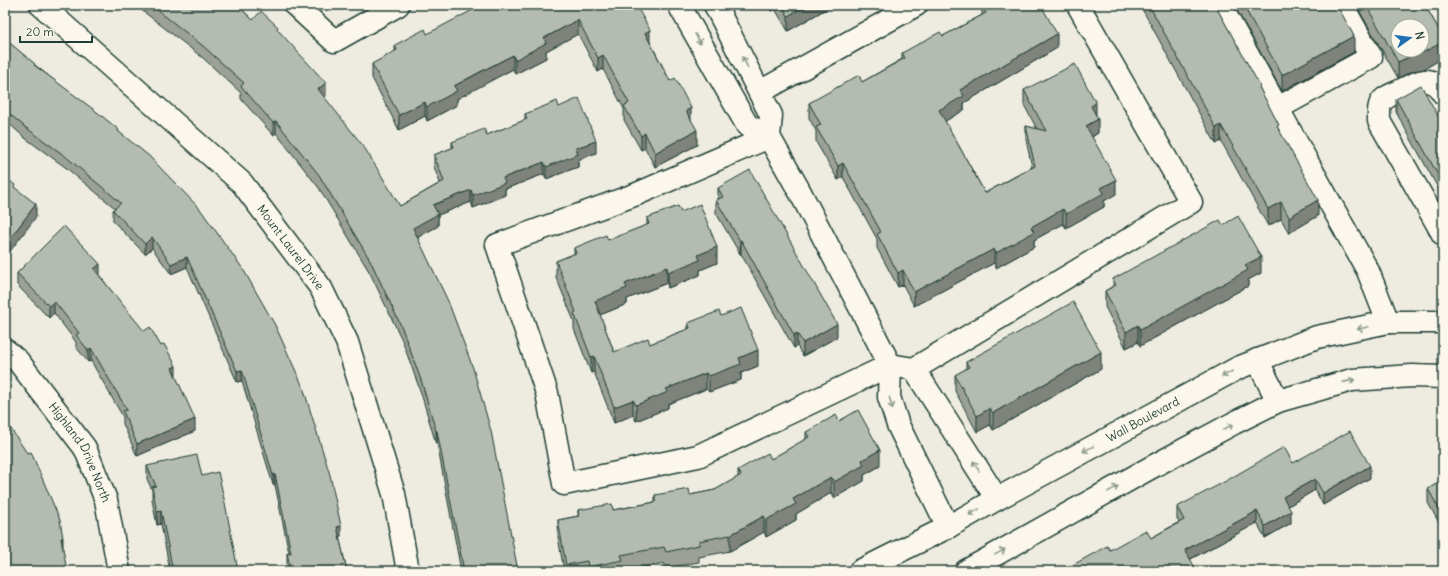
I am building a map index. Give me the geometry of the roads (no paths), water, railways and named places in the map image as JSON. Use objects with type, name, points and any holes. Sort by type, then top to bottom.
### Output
[{"type":"street","name":"Mount Laurel Drive","points":[[41,5],[242,183],[321,288],[348,342],[394,494],[408,571]]},
{"type":"street","points":[[295,5],[334,41],[398,5]]},
{"type":"street","points":[[679,5],[747,125],[769,137],[800,192],[890,365],[889,397],[898,425],[948,527]]},
{"type":"street","points":[[715,5],[771,115],[769,137]]},
{"type":"street","points":[[760,92],[916,5]]},
{"type":"street","points":[[769,137],[637,194],[496,245],[547,393],[564,484],[698,456],[890,365],[914,369],[1190,202],[1078,5]]},
{"type":"street","points":[[1220,5],[1368,271],[1388,322]]},
{"type":"street","points":[[1278,108],[1371,56],[1342,5]]},
{"type":"street","points":[[1443,93],[1439,86],[1430,81],[1418,81],[1383,100],[1378,110],[1380,120],[1443,234]]},
{"type":"street","name":"Wall Boulevard","points":[[860,571],[948,527],[1238,368],[1317,337],[1388,322],[1443,322]]},
{"type":"street","name":"Highland Drive North","points":[[5,350],[18,362],[85,448],[106,500],[119,571]]},
{"type":"street","points":[[1257,360],[1278,401]]},
{"type":"street","points":[[914,369],[997,499]]},
{"type":"street","points":[[966,571],[1150,468],[1278,401],[1352,380],[1412,376],[1443,377]]}]
